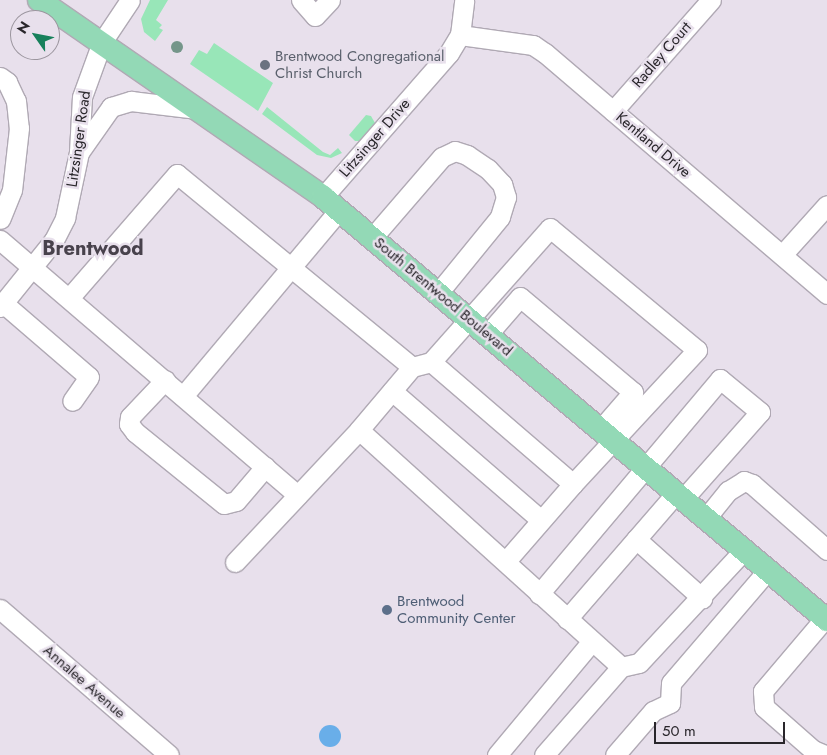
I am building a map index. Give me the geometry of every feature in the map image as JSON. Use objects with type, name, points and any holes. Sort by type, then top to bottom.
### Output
[{"type":"main road","name":"South Brentwood Boulevard","points":[[39,0],[102,42],[331,204],[826,619]]},
{"type":"street","name":"Litzsinger Road","points":[[2,305],[54,240],[65,218],[79,152],[82,97],[102,42],[130,0]]},
{"type":"street","points":[[301,0],[315,16],[330,0]]},
{"type":"street","name":"Litzsinger Drive","points":[[183,396],[292,266],[331,204],[449,53],[460,35],[464,0]]},
{"type":"street","name":"Radley Court","points":[[613,111],[710,0]]},
{"type":"street","name":"Kentland Drive","points":[[460,35],[533,45],[827,294]]},
{"type":"street","points":[[0,76],[7,82],[16,101],[19,128],[12,190],[0,219]]},
{"type":"street","points":[[79,152],[112,107],[131,101],[197,109]]},
{"type":"street","points":[[372,238],[442,157],[454,151],[467,155],[488,168],[502,184],[506,197],[500,217],[438,293]]},
{"type":"street","points":[[70,297],[177,174],[292,266],[412,367]]},
{"type":"street","points":[[782,255],[827,206]]},
{"type":"street","points":[[235,562],[359,430],[412,367],[431,362],[550,228],[697,350],[607,435]]},
{"type":"street","points":[[0,240],[34,266],[298,495]]},
{"type":"street","points":[[487,335],[520,297],[634,392],[573,484],[506,561]]},
{"type":"street","points":[[2,305],[90,377],[72,400]]},
{"type":"street","points":[[431,362],[573,484]]},
{"type":"street","points":[[539,594],[644,466],[720,379],[760,412],[636,539],[567,619]]},
{"type":"street","points":[[165,380],[130,417],[129,424],[135,432],[224,504],[236,501],[266,467]]},
{"type":"street","points":[[392,391],[541,520]]},
{"type":"street","points":[[359,430],[621,667]]},
{"type":"street","points":[[706,518],[728,491],[744,481],[752,484],[827,550]]},
{"type":"street","points":[[636,539],[702,598]]},
{"type":"street","points":[[544,755],[621,667],[639,663],[702,598],[744,550]]},
{"type":"street","points":[[615,755],[653,711],[670,703],[672,683],[768,570]]},
{"type":"street","name":"Annalee Avenue","points":[[0,609],[169,755]]},
{"type":"street","points":[[825,755],[813,750],[764,707],[763,691],[826,619]]},
{"type":"street","points":[[497,755],[592,641]]},
{"type":"green space","points":[[150,0],[168,0],[156,20],[162,25],[159,28],[163,30],[155,41],[144,32],[141,19]]},
{"type":"green space","points":[[214,43],[273,83],[258,111],[190,64],[199,50],[207,54]]},
{"type":"green space","points":[[267,107],[323,152],[330,155],[338,148],[342,153],[331,158],[317,155],[262,114]]},
{"type":"green space","points":[[366,115],[371,116],[375,123],[359,141],[355,141],[349,135]]},
{"type":"water","points":[[330,725],[338,728],[341,736],[338,744],[330,747],[322,744],[319,736],[322,728]]},
{"type":"place","name":"Brentwood Congregational Christ Church","points":[[265,65]]},
{"type":"place","name":"Brentwood Community Center","points":[[387,610]]},
{"type":"district","name":"Brentwood","points":[[93,248]]}]
